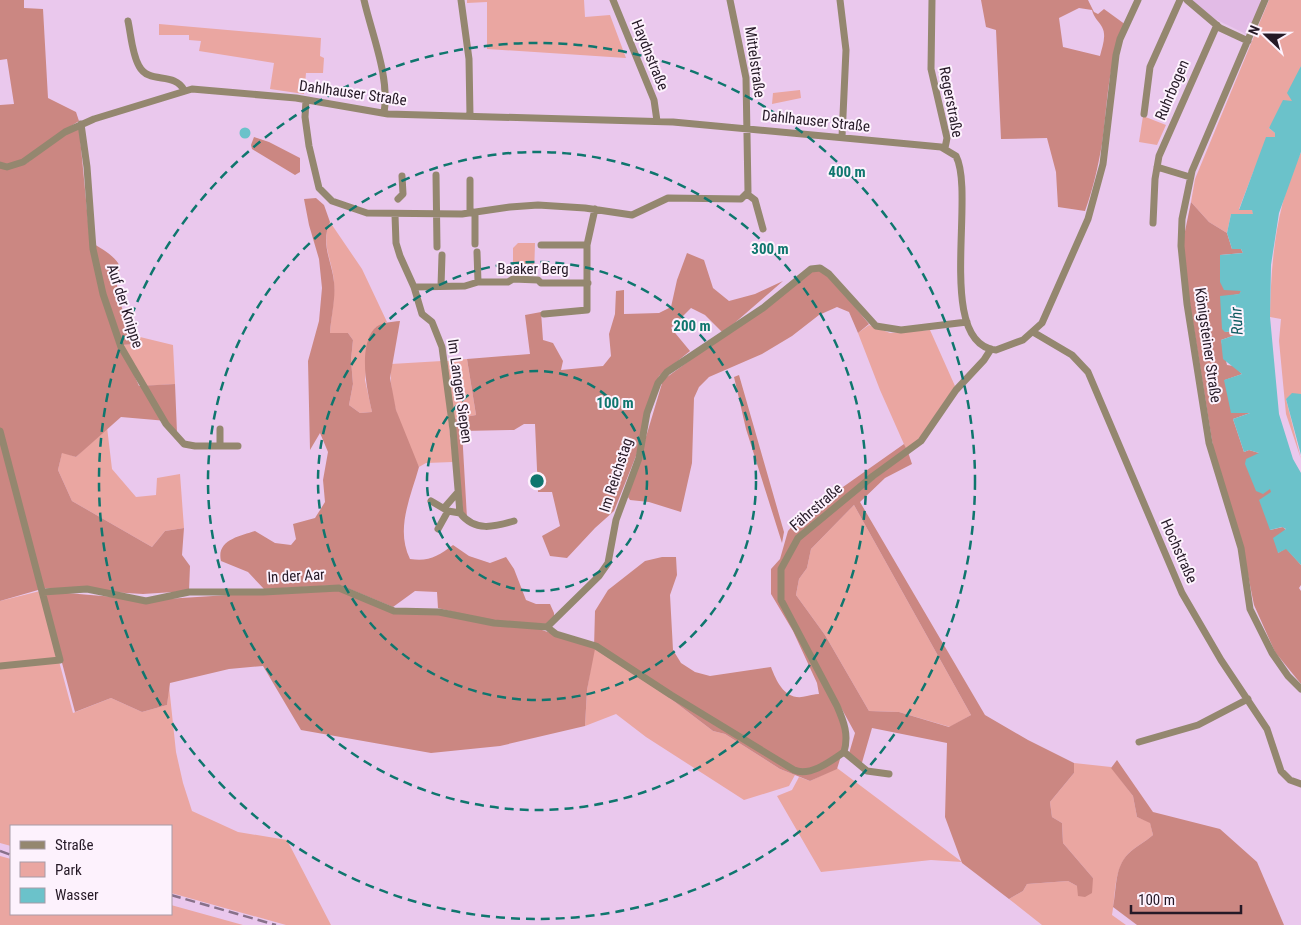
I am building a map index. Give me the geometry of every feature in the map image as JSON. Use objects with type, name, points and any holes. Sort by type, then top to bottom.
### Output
[{"type":"street","points":[[364,0],[382,71],[384,113]]},
{"type":"street","points":[[461,0],[469,59],[470,116]]},
{"type":"street","name":"Haydnstraße","points":[[613,0],[654,100],[657,121]]},
{"type":"street","name":"Mittelstraße","points":[[730,0],[744,63],[748,128],[747,194]]},
{"type":"street","points":[[840,0],[846,50],[842,137]]},
{"type":"street","name":"Regerstraße","points":[[932,0],[930,59],[947,138],[945,148]]},
{"type":"street","points":[[945,148],[956,156],[962,177],[960,289],[967,322],[977,338],[991,349],[1011,345],[1033,332],[1046,315],[1088,219],[1103,164],[1116,56],[1120,39],[1138,0]]},
{"type":"street","name":"Ruhrbogen","points":[[1144,114],[1152,62],[1180,0]]},
{"type":"street","points":[[1188,0],[1217,25],[1248,41]]},
{"type":"street","name":"Königsteiner Straße","points":[[1265,0],[1190,177],[1182,224],[1181,246],[1186,304],[1209,443],[1241,548],[1248,600],[1255,622],[1277,660],[1301,689]]},
{"type":"street","points":[[128,21],[140,68],[150,76],[175,80],[181,83],[184,90]]},
{"type":"street","name":"Ruhrbogen","points":[[1152,223],[1157,167],[1162,148],[1217,25]]},
{"type":"street","name":"Dahlhauser Straße","points":[[0,165],[7,167],[23,162],[65,132],[77,126],[184,90],[306,100],[384,113],[657,121],[748,128],[945,148]]},
{"type":"street","points":[[306,100],[305,118],[317,183],[322,192],[332,201],[361,212],[395,215],[437,215],[538,205],[595,209],[632,215],[668,198],[737,200],[743,199],[747,194],[755,200],[763,229]]},
{"type":"street","name":"Auf der Knippe","points":[[77,126],[87,167],[93,249],[103,294],[121,347],[175,436],[188,446],[238,446]]},
{"type":"street","points":[[1157,167],[1190,177]]},
{"type":"street","points":[[436,175],[438,247]]},
{"type":"street","points":[[398,199],[403,194],[402,176]]},
{"type":"street","points":[[470,180],[475,244]]},
{"type":"street","name":"Baaker Berg","points":[[544,314],[587,310],[587,245],[595,209]]},
{"type":"street","name":"Im Langen Siepen","points":[[395,215],[397,248],[414,287],[422,314],[432,322],[442,347],[460,513]]},
{"type":"street","name":"Baaker Berg","points":[[541,245],[587,245]]},
{"type":"street","name":"Baaker Berg","points":[[477,252],[478,282]]},
{"type":"street","points":[[441,286],[442,255]]},
{"type":"street","name":"Im Reichstag","points":[[547,627],[599,576],[608,563],[616,520],[639,458],[649,406],[658,383],[667,372],[763,308],[811,269],[820,268],[829,274],[876,326],[901,330],[967,322]]},
{"type":"street","name":"Baaker Berg","points":[[414,287],[465,286],[478,282],[508,282],[517,279],[538,280],[541,283],[588,283]]},
{"type":"street","name":"Hochstraße","points":[[1033,332],[1072,355],[1088,372],[1182,593],[1221,660],[1269,732],[1281,771],[1290,780],[1301,784]]},
{"type":"street","name":"Fährstraße","points":[[844,752],[847,742],[844,724],[781,600],[781,569],[798,538],[873,476],[921,441],[956,390],[984,360],[991,349]]},
{"type":"street","points":[[220,429],[220,446]]},
{"type":"street","points":[[0,431],[60,660],[0,666]]},
{"type":"street","points":[[438,530],[446,510],[458,492]]},
{"type":"street","points":[[431,501],[446,510],[460,513],[464,519],[482,527],[492,528],[514,521]]},
{"type":"street","name":"In der Aar","points":[[43,592],[87,589],[146,601],[189,592],[263,592],[339,588],[394,611],[439,612],[494,623],[547,627]]},
{"type":"street","points":[[547,627],[556,634],[596,646],[670,695],[800,773],[823,765],[844,752],[867,771],[889,774]]},
{"type":"street","points":[[1139,742],[1198,725],[1248,699]]},
{"type":"shaded area","points":[[0,0],[24,0],[24,8],[43,9],[48,98],[76,112],[79,121],[29,156],[9,164],[0,163],[0,105],[14,104],[7,59],[0,60]]},
{"type":"shaded area","points":[[981,0],[1088,0],[1094,12],[1098,14],[1104,9],[1126,25],[1115,53],[1100,153],[1085,211],[1058,207],[1056,172],[1047,138],[1001,139],[996,30],[986,27]],"holes":[[[1079,8],[1092,10],[1104,34],[1100,56],[1063,47],[1059,18]]]},
{"type":"shaded area","points":[[1191,0],[1260,0],[1261,9],[1248,35],[1215,19]]},
{"type":"shaded area","points":[[79,127],[90,242],[109,254],[118,263],[117,285],[121,306],[127,320],[140,337],[138,344],[121,345],[139,386],[175,384],[177,433],[167,421],[121,417],[76,457],[62,453],[58,470],[72,501],[152,547],[165,531],[184,528],[182,555],[190,566],[189,591],[143,594],[45,588],[0,601],[0,167],[27,163],[65,133]]},
{"type":"shaded area","points":[[254,137],[269,142],[300,158],[300,172],[295,175],[252,149],[251,145]]},
{"type":"shaded area","points":[[316,198],[324,205],[330,222],[327,230],[326,245],[333,274],[334,301],[330,333],[348,333],[353,340],[351,360],[353,384],[349,405],[360,413],[372,412],[365,369],[366,347],[369,337],[379,325],[400,321],[390,378],[396,410],[419,467],[404,524],[406,548],[410,559],[428,559],[453,545],[469,556],[490,563],[506,557],[514,569],[526,600],[536,604],[550,604],[554,613],[554,619],[546,624],[494,622],[438,608],[437,592],[415,591],[393,607],[340,585],[264,589],[248,572],[221,561],[220,554],[222,548],[230,540],[255,531],[275,543],[291,545],[296,539],[293,524],[315,518],[325,502],[323,480],[328,452],[320,433],[310,450],[308,361],[319,321],[322,288],[319,259],[304,199]]},
{"type":"shaded area","points":[[1191,202],[1209,222],[1227,233],[1232,249],[1241,249],[1243,253],[1220,255],[1241,291],[1240,294],[1221,297],[1225,332],[1238,331],[1238,334],[1221,340],[1227,365],[1234,366],[1242,374],[1225,380],[1250,413],[1233,419],[1244,452],[1249,450],[1259,453],[1272,492],[1270,530],[1283,527],[1286,530],[1278,553],[1286,548],[1301,565],[1301,585],[1299,588],[1301,591],[1301,684],[1275,652],[1254,605],[1245,560],[1214,453],[1189,298],[1183,241]]},
{"type":"shaded area","points":[[687,253],[704,260],[713,288],[729,301],[755,294],[783,281],[723,333],[705,315],[691,308],[671,328],[690,351],[659,376],[636,456],[614,511],[567,558],[550,556],[542,536],[560,526],[552,492],[538,492],[535,424],[524,424],[514,430],[462,431],[467,518],[463,513],[454,419],[476,415],[467,359],[530,354],[525,315],[541,312],[543,340],[553,343],[563,361],[561,370],[603,366],[611,356],[609,334],[615,314],[616,291],[624,290],[624,314],[659,313],[671,307],[677,280]]},
{"type":"shaded area","points":[[820,265],[869,324],[858,333],[849,312],[837,307],[819,315],[792,336],[762,354],[709,377],[699,387],[694,398],[692,463],[681,512],[649,502],[630,500],[628,497],[663,380]]},
{"type":"shaded area","points":[[739,375],[784,532],[782,543],[746,429],[734,377]]},
{"type":"shaded area","points":[[904,444],[907,450],[797,538],[780,569],[780,601],[848,733],[837,769],[810,781],[780,769],[725,734],[713,731],[671,699],[595,649],[587,690],[585,726],[500,746],[431,753],[301,730],[263,666],[229,669],[170,683],[167,705],[142,712],[111,698],[75,712],[43,591],[150,600],[339,588],[389,612],[434,613],[539,629],[594,648],[595,611],[608,590],[645,561],[662,557],[676,557],[677,575],[670,595],[673,650],[681,663],[695,672],[710,676],[771,667],[779,685],[788,694],[800,697],[819,694],[817,683],[793,631],[771,594],[771,569],[780,559],[788,531],[799,518]]},
{"type":"shaded area","points":[[908,452],[912,464],[885,478],[860,502],[985,715],[1028,740],[1074,763],[1074,773],[1050,802],[1052,817],[1062,823],[1063,843],[1093,878],[1092,893],[1085,897],[1078,896],[1077,886],[1068,881],[1027,884],[1023,891],[1009,899],[962,863],[945,817],[947,743],[872,728],[861,766],[848,757],[855,733],[782,600],[782,570],[799,539]],"holes":[[[854,505],[971,715],[949,727],[899,712],[869,711],[825,635],[796,595],[799,579],[807,568],[811,549]]]},
{"type":"shaded area","points":[[1117,760],[1153,812],[1220,829],[1257,862],[1284,925],[1137,925],[1113,907],[1120,866],[1131,851],[1153,835],[1150,823],[1137,817],[1133,796],[1111,768]]},
{"type":"green space","points":[[467,0],[584,0],[585,17],[610,15],[626,58],[487,49],[487,2],[467,3]]},
{"type":"green space","points":[[1269,0],[1301,0],[1301,66],[1293,101],[1269,128],[1275,133],[1275,137],[1254,170],[1239,209],[1252,210],[1254,214],[1231,214],[1227,233],[1209,222],[1191,202],[1195,179]]},
{"type":"green space","points":[[159,24],[321,38],[320,56],[324,58],[323,73],[306,73],[304,94],[270,89],[274,63],[199,51],[201,41],[189,40],[189,35],[159,35]]},
{"type":"green space","points":[[800,90],[801,98],[772,104],[773,93]]},
{"type":"green space","points":[[1143,116],[1166,125],[1157,145],[1139,142]]},
{"type":"green space","points":[[1301,152],[1301,394],[1286,399],[1301,459],[1286,414],[1279,341],[1281,319],[1270,317],[1276,233],[1286,192]]},
{"type":"green space","points":[[330,222],[362,269],[387,322],[375,328],[367,361],[365,380],[372,412],[360,413],[349,405],[353,384],[351,360],[353,340],[348,333],[330,333],[334,289],[326,238]]},
{"type":"green space","points":[[518,243],[535,243],[534,276],[513,276],[513,248]]},
{"type":"green space","points":[[869,325],[890,333],[930,330],[955,386],[914,446],[907,451],[880,390],[858,333]]},
{"type":"green space","points":[[140,337],[173,345],[175,384],[145,386],[121,345],[138,344]]},
{"type":"green space","points":[[467,359],[476,415],[454,419],[447,361]]},
{"type":"green space","points":[[442,361],[453,462],[426,463],[419,467],[402,430],[394,404],[391,364]]},
{"type":"green space","points":[[107,427],[112,469],[136,497],[156,495],[157,478],[180,474],[184,528],[165,531],[152,547],[72,501],[58,470],[62,452],[76,457]]},
{"type":"green space","points":[[854,505],[971,715],[950,727],[899,712],[869,711],[825,635],[796,595],[799,579],[807,568],[811,549]]},
{"type":"green space","points":[[40,591],[73,713],[111,698],[142,712],[167,705],[169,686],[176,752],[192,811],[238,832],[287,840],[331,925],[286,925],[172,893],[172,825],[10,825],[10,846],[0,843],[0,601]]},
{"type":"green space","points":[[594,648],[671,699],[713,731],[725,734],[780,769],[795,775],[789,786],[744,800],[646,737],[616,714],[585,726],[587,690]]},
{"type":"green space","points":[[1074,763],[1111,767],[1133,796],[1137,817],[1150,822],[1153,835],[1128,854],[1117,875],[1112,915],[1126,925],[1042,925],[1009,899],[1023,891],[1027,884],[1068,881],[1077,886],[1093,878],[1063,843],[1062,823],[1052,817],[1050,802],[1074,773]]},
{"type":"green space","points":[[837,768],[962,862],[931,860],[821,872],[777,796],[792,790],[799,777],[810,781]]},
{"type":"green space","points":[[0,856],[10,859],[10,915],[172,915],[172,905],[243,925],[0,925]]},
{"type":"water","name":"Ruhr","points":[[1301,66],[1301,152],[1279,213],[1271,265],[1270,317],[1279,414],[1293,459],[1301,473],[1301,565],[1286,549],[1278,553],[1273,538],[1286,529],[1282,527],[1270,530],[1259,500],[1271,492],[1270,489],[1263,494],[1256,491],[1245,464],[1246,459],[1259,453],[1249,450],[1244,452],[1233,419],[1250,413],[1231,413],[1224,380],[1242,374],[1223,359],[1221,340],[1238,334],[1237,331],[1225,332],[1222,329],[1220,296],[1239,294],[1241,291],[1224,290],[1220,282],[1220,255],[1243,253],[1241,249],[1232,249],[1227,233],[1231,214],[1253,214],[1252,210],[1239,210],[1266,137],[1275,137],[1275,133],[1269,128],[1283,100],[1292,101],[1287,93]]},
{"type":"water","points":[[245,127],[251,133],[245,139],[239,133]]},
{"type":"water","points":[[1292,393],[1301,394],[1301,455],[1286,399]]},
{"type":"railway","points":[[0,851],[10,855]]},
{"type":"railway","points":[[172,895],[276,925]]}]
